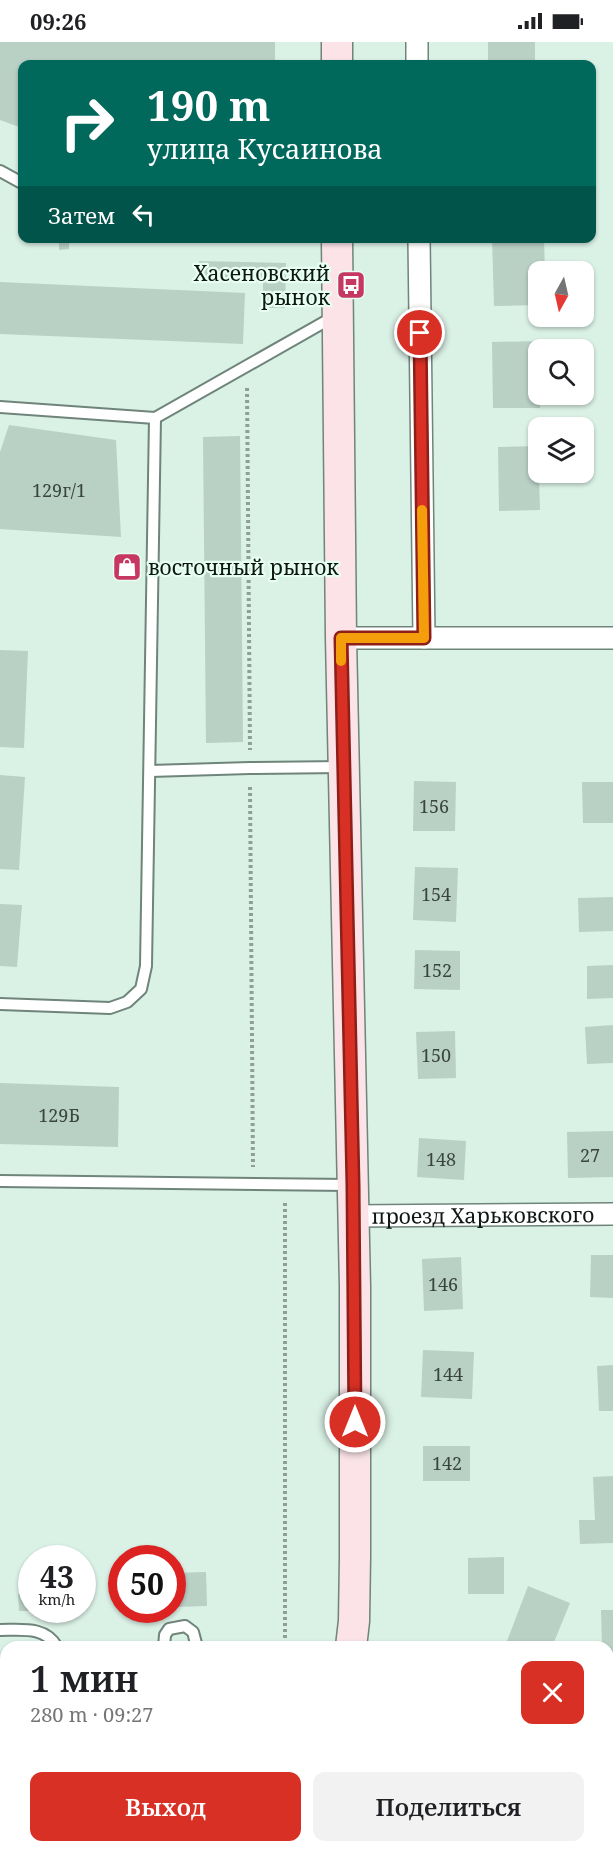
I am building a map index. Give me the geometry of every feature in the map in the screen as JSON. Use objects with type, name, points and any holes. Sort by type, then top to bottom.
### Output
[{"type":"main road","points":[[337,42],[337,60]]},
{"type":"main road","points":[[337,243],[341,638],[354,1216],[355,1557],[352,1641]]},
{"type":"street","points":[[417,42],[417,60]]},
{"type":"street","points":[[419,243],[424,638]]},
{"type":"street","points":[[341,638],[613,638]]},
{"type":"street","name":"проезд Харьковского","points":[[354,1216],[613,1214]]},
{"type":"lane","points":[[0,171],[18,181]]},
{"type":"lane","points":[[0,407],[155,418],[338,314]]},
{"type":"lane","points":[[0,1004],[110,1008],[127,1002],[141,989],[146,966],[155,418]]},
{"type":"lane","points":[[150,771],[344,767]]},
{"type":"lane","points":[[0,1181],[353,1185]]},
{"type":"lane","points":[[164,1641],[169,1629],[185,1626],[194,1632],[196,1641]]},
{"type":"lane","points":[[0,1630],[39,1631],[53,1641]]},
{"type":"path","points":[[285,1184],[285,1641]]},
{"type":"building","points":[[0,42],[275,42],[275,60],[18,60],[18,127],[0,120]]},
{"type":"building","points":[[488,42],[535,42],[535,60],[488,60]]},
{"type":"building","points":[[59,243],[69,243],[69,249],[59,250]]},
{"type":"building","points":[[492,243],[544,243],[545,261],[528,261],[528,305],[494,306]]},
{"type":"building","points":[[199,261],[286,263],[285,308],[263,308],[263,282],[199,281]]},
{"type":"building","points":[[0,282],[245,293],[243,344],[0,334]]},
{"type":"building","points":[[528,341],[528,405],[540,405],[540,408],[493,408],[492,342]]},
{"type":"building","points":[[9,425],[116,440],[121,537],[0,529],[0,452]]},
{"type":"building","points":[[240,436],[243,742],[206,743],[203,437]]},
{"type":"building","points":[[528,446],[528,483],[539,483],[540,510],[499,511],[498,447]]},
{"type":"building","points":[[0,650],[28,651],[24,748],[0,747]]},
{"type":"building","points":[[0,775],[25,777],[19,870],[0,869]]},
{"type":"building","points":[[414,781],[456,782],[455,831],[413,831]]},
{"type":"building","points":[[582,782],[613,782],[613,823],[583,823]]},
{"type":"building","points":[[415,867],[458,868],[456,922],[413,920]]},
{"type":"building","points":[[613,897],[613,931],[579,932],[578,898]]},
{"type":"building","points":[[0,904],[22,905],[17,967],[0,966]]},
{"type":"building","points":[[415,950],[460,951],[460,990],[414,989]]},
{"type":"building","points":[[613,965],[613,998],[587,999],[587,966]]},
{"type":"building","points":[[613,1025],[613,1063],[587,1064],[585,1027]]},
{"type":"building","points":[[455,1031],[456,1078],[418,1079],[416,1032]]},
{"type":"building","points":[[0,1083],[119,1087],[118,1147],[0,1144]]},
{"type":"building","points":[[613,1131],[613,1177],[568,1178],[567,1132]]},
{"type":"building","points":[[419,1138],[466,1141],[464,1180],[417,1177]]},
{"type":"building","points":[[591,1255],[613,1255],[613,1298],[590,1297]]},
{"type":"building","points":[[461,1257],[463,1309],[424,1311],[422,1259]]},
{"type":"building","points":[[423,1350],[474,1352],[472,1399],[421,1397]]},
{"type":"building","points":[[613,1365],[613,1411],[599,1411],[597,1366]]},
{"type":"building","points":[[423,1446],[470,1446],[470,1481],[423,1481]]},
{"type":"building","points":[[613,1476],[613,1543],[580,1544],[579,1520],[595,1520],[593,1477]]},
{"type":"building","points":[[504,1557],[504,1594],[468,1594],[468,1558]]},
{"type":"building","points":[[206,1572],[207,1606],[186,1607],[186,1573]]},
{"type":"building","points":[[528,1586],[570,1603],[554,1641],[507,1641]]},
{"type":"building","points":[[601,1610],[613,1610],[613,1641],[602,1641]]},
{"type":"slow traffic","points":[[341,661],[341,638],[424,638],[422,510]]},
{"type":"place","name":"Хасеновский рынок","points":[[351,285]]},
{"type":"place","name":"восточный рынок","points":[[127,567]]},
{"type":"route","points":[[355,1422],[355,1287],[341,638],[424,638],[420,333]]}]
